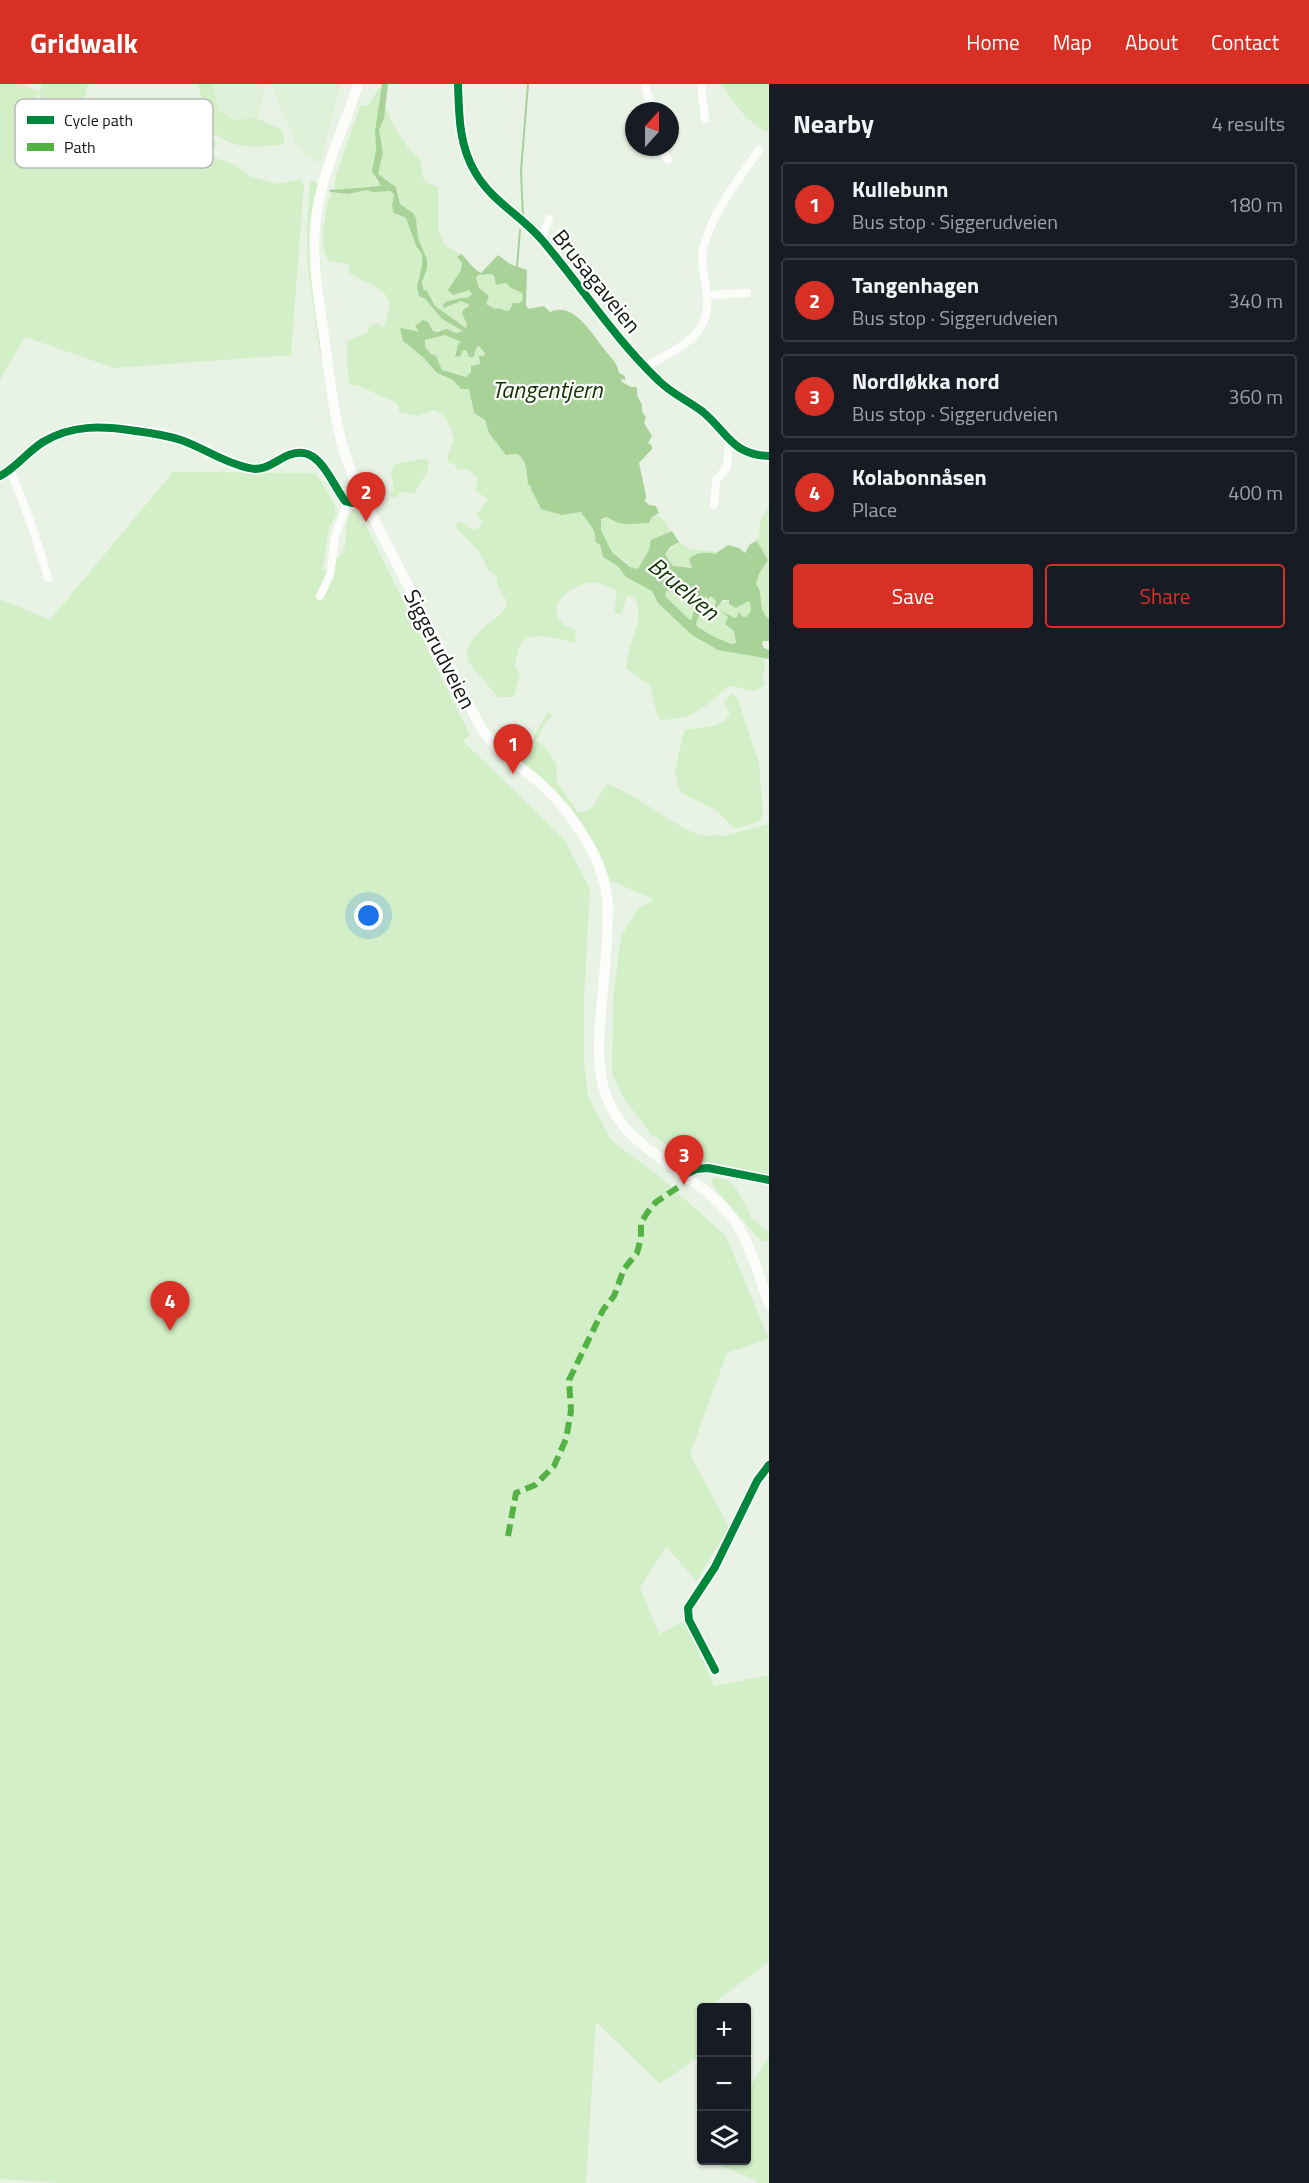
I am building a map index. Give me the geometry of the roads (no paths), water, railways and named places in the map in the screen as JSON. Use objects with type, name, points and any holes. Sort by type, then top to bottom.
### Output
[{"type":"main road","name":"Siggerudveien","points":[[358,84],[321,194],[315,243],[320,304],[339,435],[348,465],[480,726],[504,756],[552,795],[588,843],[599,864],[605,882],[608,907],[599,1046],[603,1087],[612,1109],[628,1132],[718,1202],[736,1224],[749,1249],[769,1304]]},
{"type":"street","name":"Brusagaveien","points":[[458,84],[460,130],[468,159],[488,191],[541,238],[611,330],[668,390],[704,413],[729,441],[755,455],[769,456]]},
{"type":"street","points":[[645,84],[650,102]]},
{"type":"street","points":[[701,84],[705,119]]},
{"type":"street","points":[[646,367],[696,335],[703,326],[708,313],[708,295],[702,258],[707,234],[723,204],[759,150]]},
{"type":"street","points":[[666,156],[668,160]]},
{"type":"street","points":[[541,238],[549,219]]},
{"type":"street","points":[[708,295],[747,293]]},
{"type":"street","points":[[0,476],[11,471],[42,442],[66,432],[84,427],[118,427],[181,440],[215,457],[255,469],[266,467],[294,453],[307,453],[321,465],[347,502],[354,503],[364,499]]},
{"type":"street","points":[[714,505],[716,481],[728,467],[729,441]]},
{"type":"street","points":[[11,471],[34,532],[48,578]]},
{"type":"street","points":[[320,596],[330,574],[335,537],[347,502]]},
{"type":"street","points":[[684,1175],[696,1168],[708,1168],[769,1180]]},
{"type":"street","points":[[715,1670],[689,1620],[688,1608],[715,1567],[757,1481],[769,1465]]},
{"type":"water","name":"Tangentjern","points":[[382,84],[388,84],[384,118],[379,130],[383,153],[378,174],[396,187],[400,204],[414,214],[418,238],[427,259],[427,269],[422,282],[423,289],[427,291],[435,306],[466,328],[467,324],[462,314],[463,310],[469,306],[468,304],[461,301],[444,308],[443,306],[445,302],[468,298],[472,294],[469,290],[453,295],[448,290],[461,270],[462,263],[457,257],[461,254],[481,273],[498,255],[510,264],[527,270],[526,305],[528,309],[544,306],[550,312],[558,310],[574,314],[613,360],[619,373],[625,376],[625,380],[621,379],[622,382],[631,387],[637,387],[642,412],[646,417],[644,423],[652,436],[648,443],[652,449],[639,463],[645,501],[649,505],[656,506],[659,513],[652,517],[649,523],[628,524],[607,517],[601,519],[601,530],[612,552],[630,567],[638,569],[649,550],[651,540],[672,531],[679,542],[670,547],[665,554],[673,566],[692,568],[689,559],[695,555],[715,554],[728,545],[739,548],[745,553],[750,544],[757,541],[768,560],[756,584],[759,588],[763,611],[769,619],[769,641],[763,641],[762,644],[769,650],[769,659],[718,650],[692,635],[658,603],[652,591],[626,577],[618,566],[603,557],[600,545],[595,541],[593,529],[581,512],[562,515],[541,509],[528,484],[523,459],[517,454],[506,455],[489,433],[485,420],[474,413],[469,389],[461,389],[453,380],[437,373],[424,358],[403,341],[400,329],[419,332],[415,326],[423,320],[428,322],[433,331],[447,329],[456,333],[463,331],[442,319],[425,299],[419,296],[417,286],[422,266],[422,254],[416,246],[406,218],[394,213],[392,206],[394,194],[390,191],[367,190],[348,194],[329,190],[381,186],[372,171],[376,150],[375,131]],"holes":[[[491,274],[494,276],[496,285],[506,283],[522,293],[523,299],[520,303],[513,303],[510,310],[506,311],[486,304],[489,296],[479,288],[476,278],[478,275]],[[445,335],[461,342],[458,344],[455,357],[461,356],[462,351],[466,350],[469,357],[474,357],[476,348],[479,346],[485,353],[484,356],[479,356],[480,364],[471,366],[471,372],[466,377],[442,370],[436,356],[425,347],[425,340]],[[666,591],[676,593],[683,598],[686,605],[691,607],[705,604],[705,596],[708,599],[711,596],[716,601],[716,608],[723,600],[729,600],[729,604],[736,608],[750,602],[751,611],[746,617],[738,611],[738,616],[735,618],[721,611],[728,617],[725,624],[734,631],[736,643],[731,644],[698,627],[696,624],[698,612],[695,610],[690,620],[665,596]]]},
{"type":"waterway","points":[[523,218],[521,171],[528,84]]},
{"type":"waterway","points":[[517,267],[520,230]]},
{"type":"place","name":"Tangenhagen","points":[[366,522]]},
{"type":"place","name":"Kullebunn","points":[[513,774]]},
{"type":"place","name":"Nordløkka nord","points":[[684,1185]]},
{"type":"place","name":"Kolabonnåsen","points":[[170,1331]]},
{"type":"water label","name":"Bruelven","points":[[684,588]]}]
